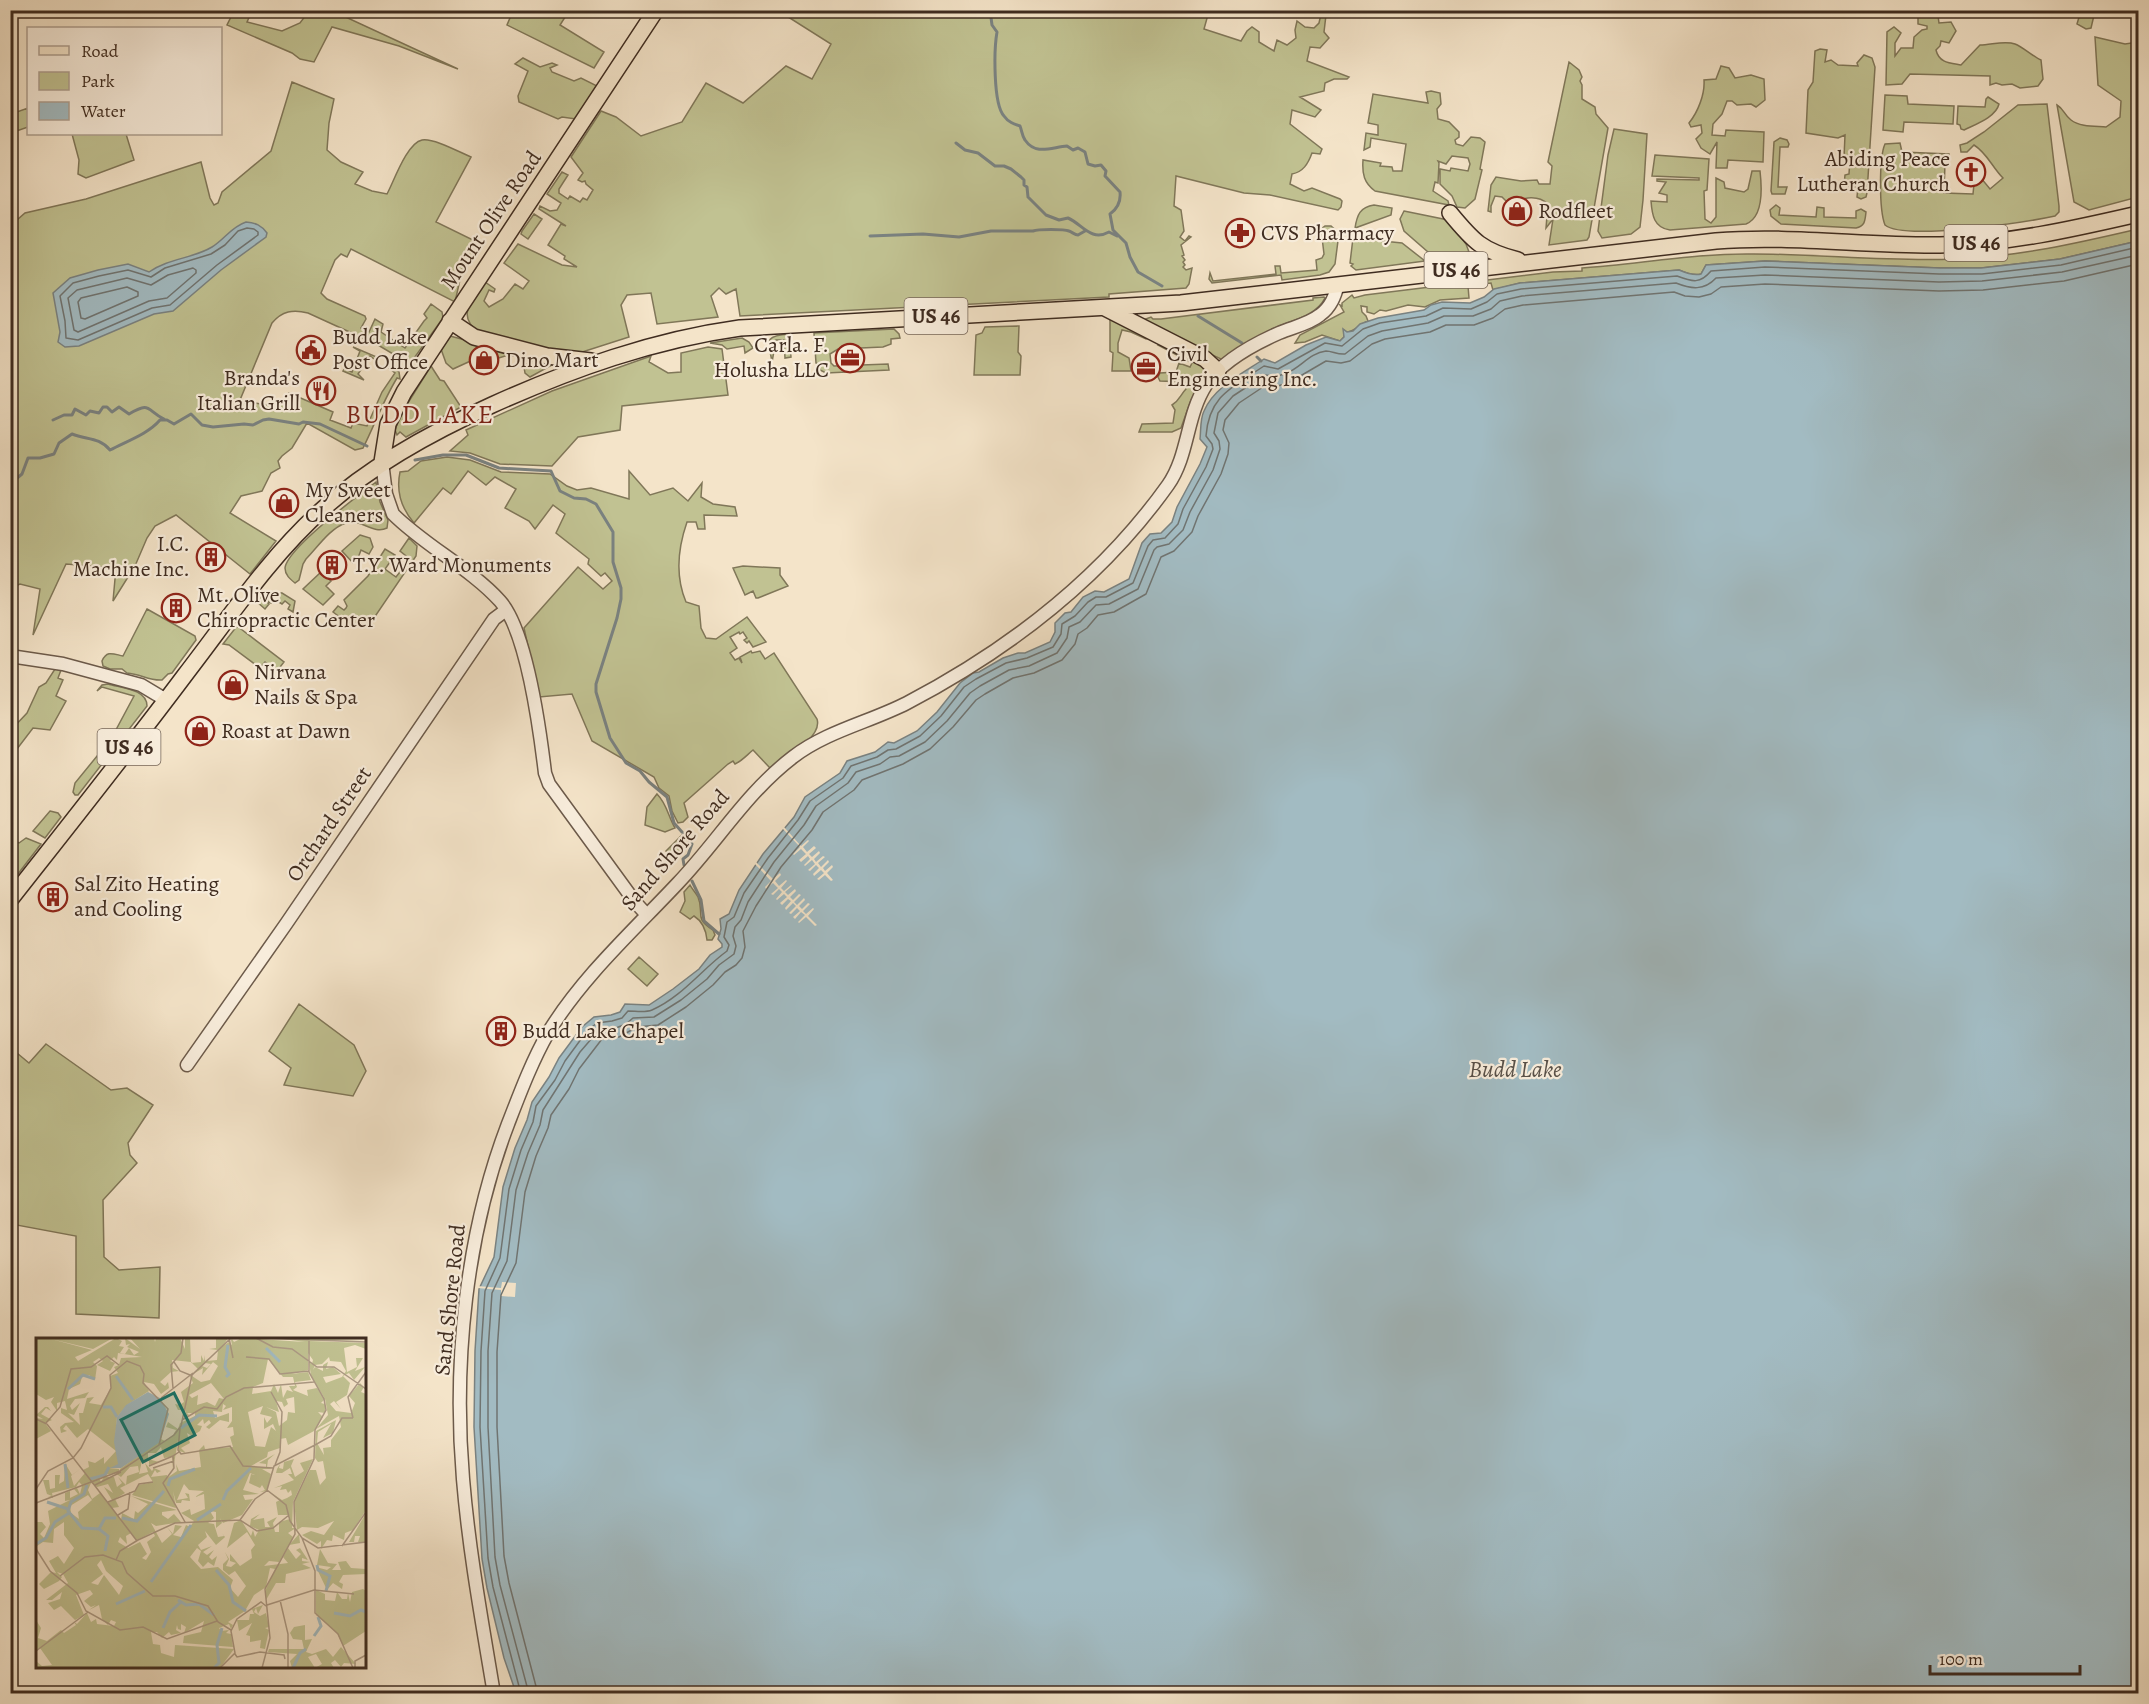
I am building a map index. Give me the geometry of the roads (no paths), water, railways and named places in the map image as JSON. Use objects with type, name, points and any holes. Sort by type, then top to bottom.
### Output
[{"type":"main road","name":"Mount Olive Road","points":[[382,462],[384,440],[392,414],[450,321],[529,206],[656,10]]},
{"type":"main road","points":[[1450,213],[1470,237],[1483,248],[1527,262]]},
{"type":"main road","name":"US 46","points":[[10,900],[286,546],[325,507],[382,462],[476,412],[597,362],[669,341],[740,328],[1191,302],[1732,239],[1911,245],[1973,243],[2037,235],[2139,214]]},
{"type":"main road","points":[[1105,308],[1205,358],[1218,371]]},
{"type":"main road","points":[[450,321],[474,337],[547,356],[597,362]]},
{"type":"street","name":"Sand Shore Road","points":[[494,1694],[471,1551],[461,1457],[464,1323],[473,1247],[498,1151],[529,1072],[551,1028],[576,995],[692,868],[744,802],[767,779],[818,741],[892,710],[940,684],[1008,640],[1083,582],[1137,525],[1172,478],[1180,463],[1197,401],[1218,371],[1267,339],[1319,316],[1332,301],[1338,284]]},
{"type":"street","points":[[382,462],[385,490],[393,514],[494,596],[506,610],[515,626],[521,646],[549,784],[628,893],[647,915]]},
{"type":"street","name":"Orchard Street","points":[[187,1065],[494,619],[506,610]]},
{"type":"street","points":[[10,656],[63,664],[141,685],[166,700]]},
{"type":"water","points":[[246,222],[260,226],[267,233],[266,237],[221,270],[173,311],[154,314],[79,346],[65,347],[58,342],[60,332],[53,293],[70,278],[128,264],[149,272],[164,264],[204,251]]},
{"type":"water","name":"Budd Lake","points":[[2138,241],[2138,1693],[516,1693],[504,1658],[482,1559],[474,1427],[475,1351],[479,1289],[494,1257],[503,1187],[532,1102],[559,1058],[582,1027],[594,1017],[620,1012],[625,1004],[649,1005],[699,969],[710,955],[722,947],[718,939],[721,929],[720,919],[729,914],[739,890],[763,854],[794,817],[805,797],[840,773],[847,761],[875,752],[888,742],[894,743],[917,731],[937,712],[960,683],[973,673],[1003,658],[1025,653],[1050,642],[1055,632],[1055,623],[1065,613],[1071,612],[1083,597],[1095,591],[1104,592],[1129,579],[1142,543],[1150,534],[1161,533],[1172,522],[1177,507],[1207,447],[1200,439],[1203,414],[1209,402],[1222,388],[1264,359],[1275,363],[1306,345],[1326,337],[1340,341],[1344,337],[1343,329],[1347,332],[1353,331],[1360,324],[1378,318],[1424,310],[1442,302],[1470,303],[1484,297],[1494,289],[1520,283],[1679,270],[1698,275],[1706,265],[1765,261],[1981,268],[2060,259]]},
{"type":"waterway","points":[[990,10],[992,25],[997,32],[995,63],[1000,110],[1009,121],[1020,126],[1025,140],[1034,148],[1067,146],[1073,150],[1078,148],[1085,152],[1088,164],[1101,165],[1106,171],[1105,176],[1120,192],[1118,204],[1110,214],[1113,230],[1126,243],[1138,272],[1162,286]]},
{"type":"waterway","points":[[956,143],[965,150],[978,153],[995,166],[1011,169],[1024,180],[1028,197],[1046,215],[1059,220],[1068,218],[1092,234],[1103,235],[1109,232],[1117,236]]},
{"type":"waterway","points":[[870,236],[923,234],[959,237],[991,231],[1040,230],[1066,230],[1078,235],[1085,231]]},
{"type":"waterway","points":[[1198,316],[1242,343]]},
{"type":"waterway","points":[[1257,357],[1261,361]]},
{"type":"waterway","points":[[53,420],[64,415],[72,415],[75,409],[86,415],[90,411],[99,413],[103,407],[107,407],[112,412],[119,407],[129,414],[145,407],[164,419]]},
{"type":"waterway","points":[[10,484],[22,474],[28,458],[40,458],[54,454],[59,443],[72,434],[97,441],[110,450],[143,433],[160,420],[167,420],[174,424],[191,414],[202,425],[213,427],[253,425],[269,419],[299,424],[303,422],[320,424],[367,446]]},
{"type":"waterway","points":[[415,460],[443,455],[466,455],[499,468],[551,471],[560,491],[574,498],[586,499],[596,504],[613,532],[613,562],[621,588],[617,618],[596,684],[596,692],[610,738],[626,763],[640,771],[667,797],[674,823],[682,832]]},
{"type":"waterway","points":[[684,834],[692,844],[688,855],[683,859],[684,865]]},
{"type":"waterway","points":[[692,881],[701,900],[704,921],[719,934]]},
{"type":"place","name":"Abiding Peace Lutheran Church","points":[[1971,172]]},
{"type":"place","name":"Rodfleet","points":[[1517,211]]},
{"type":"place","name":"CVS Pharmacy","points":[[1240,233]]},
{"type":"place","name":"Budd Lake Post Office","points":[[311,350]]},
{"type":"place","name":"Carla. F. Holusha LLC","points":[[850,358]]},
{"type":"place","name":"Dino Mart","points":[[484,360]]},
{"type":"place","name":"Civil Engineering Inc.","points":[[1146,367]]},
{"type":"place","name":"Branda's Italian Grill","points":[[321,391]]},
{"type":"place","name":"My Sweet Cleaners","points":[[284,503]]},
{"type":"place","name":"I.C. Machine Inc.","points":[[211,557]]},
{"type":"place","name":"T.Y. Ward Monuments","points":[[332,565]]},
{"type":"place","name":"Mt. Olive Chiropractic Center","points":[[176,608]]},
{"type":"place","name":"Nirvana Nails & Spa","points":[[233,685]]},
{"type":"place","name":"Roast at Dawn","points":[[200,731]]},
{"type":"place","name":"Sal Zito Heating and Cooling","points":[[53,897]]},
{"type":"place","name":"Budd Lake Chapel","points":[[501,1031]]},
{"type":"district","name":"BUDD LAKE","points":[[420,414]]}]
